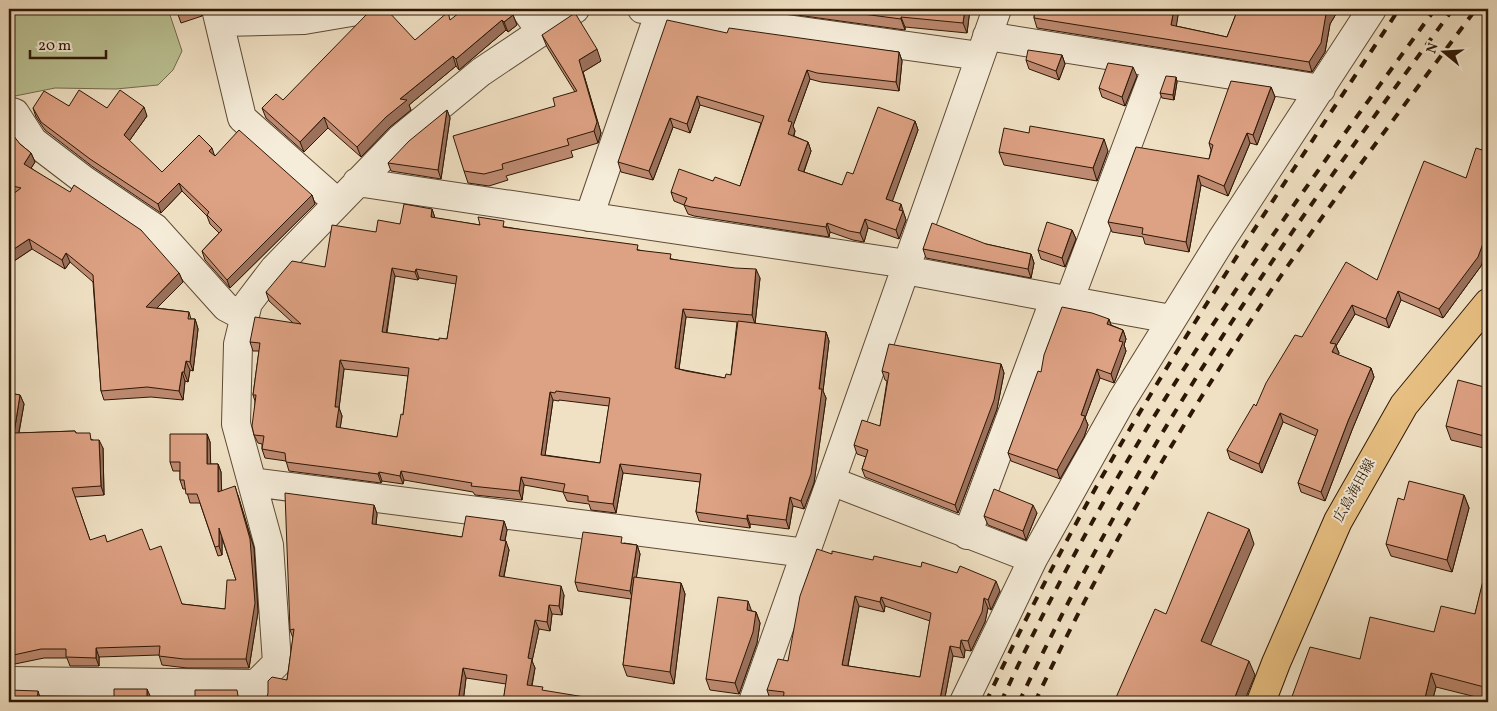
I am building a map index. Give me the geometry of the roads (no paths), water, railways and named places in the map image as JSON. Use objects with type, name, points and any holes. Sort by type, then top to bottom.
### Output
[{"type":"main road","name":"広島海田線","points":[[1261,702],[1338,521],[1404,405],[1488,303]]},
{"type":"street","points":[[338,203],[242,118],[218,16],[304,20],[369,9]]},
{"type":"street","points":[[525,9],[541,32]]},
{"type":"street","points":[[9,681],[62,692],[256,693],[277,663],[269,545],[236,424],[238,344],[248,302],[274,269],[408,132],[481,72],[575,9]]},
{"type":"street","points":[[754,702],[997,9]]},
{"type":"street","points":[[964,702],[1034,559],[1122,400],[1222,239],[1372,9]]},
{"type":"street","points":[[588,217],[651,10],[1158,63],[1321,89]]},
{"type":"street","points":[[967,535],[1158,63]]},
{"type":"street","points":[[9,111],[15,113],[33,141],[84,180],[155,228],[226,307],[245,317]]},
{"type":"street","points":[[357,182],[906,267],[1171,320]]},
{"type":"street","points":[[831,481],[967,535],[1034,559]]},
{"type":"street","points":[[252,482],[806,553]]},
{"type":"railway","points":[[986,702],[1057,559],[1138,415],[1248,240],[1399,9]]},
{"type":"railway","points":[[1001,702],[1025,650],[1077,549],[1164,401],[1251,267],[1435,9]]},
{"type":"railway","points":[[1019,702],[1098,546],[1141,470],[1217,344],[1349,151],[1453,9]]},
{"type":"railway","points":[[1035,702],[1110,554],[1193,410],[1253,317],[1334,200],[1476,9]]}]
